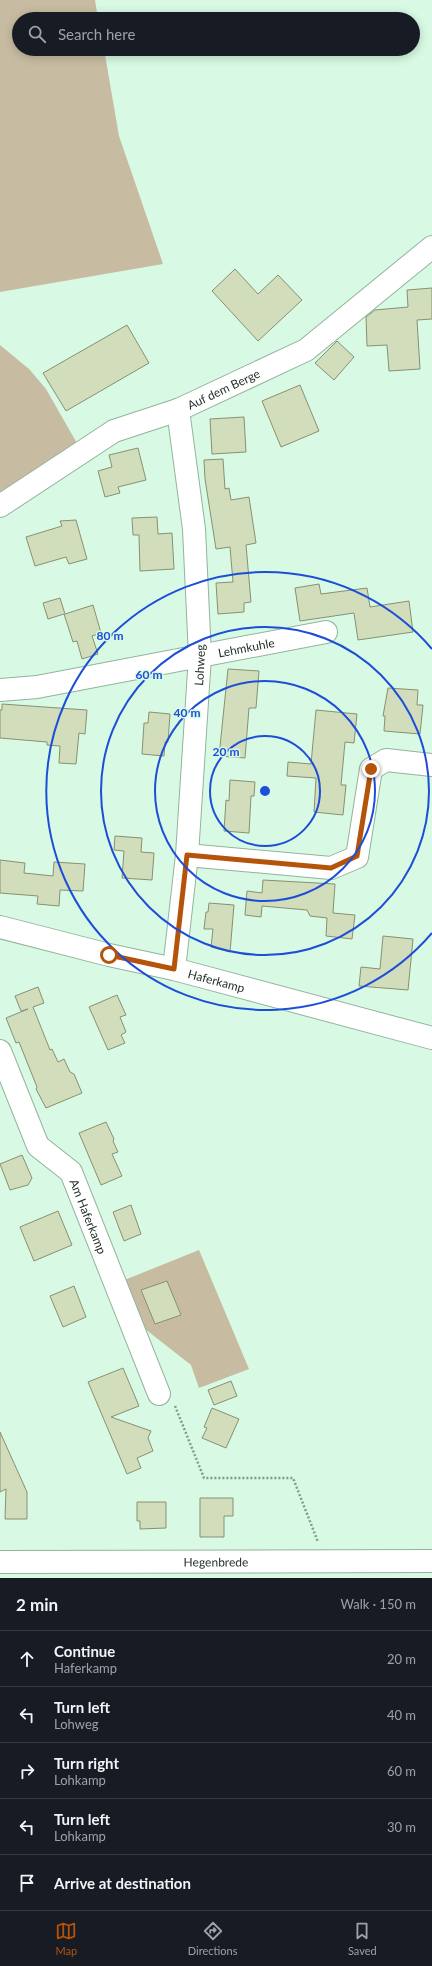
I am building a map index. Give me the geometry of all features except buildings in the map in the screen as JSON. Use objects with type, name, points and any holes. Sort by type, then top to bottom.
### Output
[{"type":"street","name":"Auf dem Berge","points":[[0,506],[114,431],[178,410],[306,350],[432,248]]},
{"type":"street","name":"Lohweg","points":[[174,969],[187,855],[200,656],[194,529],[178,410]]},
{"type":"street","name":"Lehmkuhle","points":[[0,690],[37,688],[326,632]]},
{"type":"street","points":[[187,855],[331,868],[357,856],[371,769],[386,760],[432,765]]},
{"type":"street","name":"Haferkamp","points":[[0,929],[174,969],[432,1038]]},
{"type":"street","name":"Am Haferkamp","points":[[0,1051],[38,1146],[71,1172],[159,1394]]},
{"type":"street","name":"Hegenbrede","points":[[0,1563],[432,1561]]},
{"type":"street","points":[[0,1563],[7,1578]]},
{"type":"path","points":[[159,1394],[174,1404],[204,1478],[293,1478],[325,1561]]},
{"type":"shaded area","points":[[0,0],[95,0],[97,12],[12,12],[12,56],[105,56],[119,136],[163,264],[0,292]]},
{"type":"shaded area","points":[[0,345],[29,369],[46,389],[78,445],[0,498]]},
{"type":"shaded area","points":[[199,1250],[249,1369],[199,1388],[191,1365],[140,1325],[122,1281]]},
{"type":"route","points":[[109,955],[174,969],[187,855],[331,868],[357,856],[371,769]]}]
